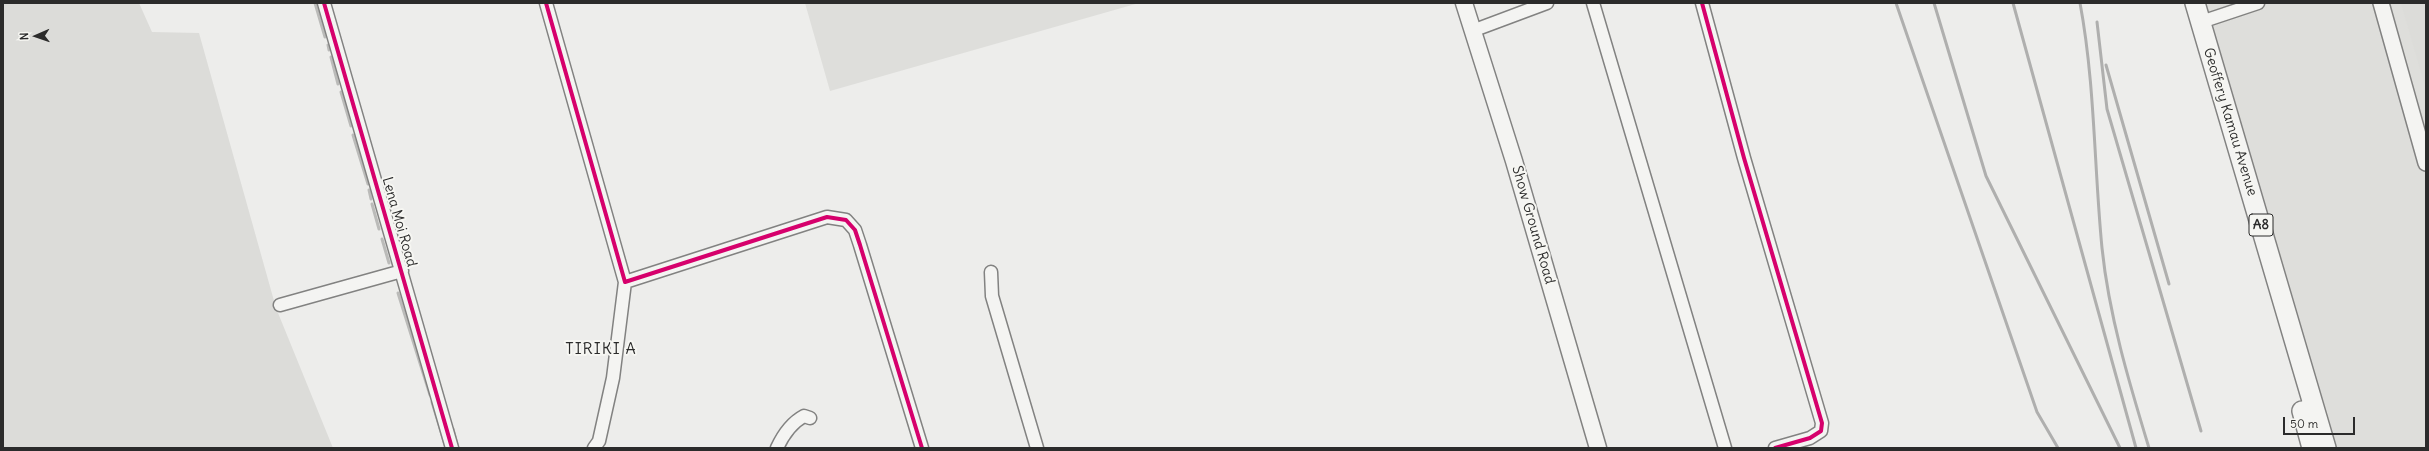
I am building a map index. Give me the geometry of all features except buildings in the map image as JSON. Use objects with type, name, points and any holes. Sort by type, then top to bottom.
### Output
[{"type":"highway","name":"Geoffery Kamau Avenue","points":[[2182,3],[2243,203],[2312,448]]},
{"type":"highway","name":"Geoffery Kamau Avenue","points":[[2195,3],[2326,448]]},
{"type":"main road","name":"Show Ground Road","points":[[1464,3],[1516,168],[1598,448]]},
{"type":"street","name":"Lena Moi Road","points":[[324,3],[452,448]]},
{"type":"street","points":[[546,3],[625,282],[612,378],[602,427],[594,448]]},
{"type":"street","points":[[1472,30],[1547,3]]},
{"type":"street","points":[[1593,3],[1725,448]]},
{"type":"street","points":[[1702,3],[1744,158],[1822,423],[1821,431],[1810,438],[1775,448]]},
{"type":"street","points":[[2382,3],[2425,155]]},
{"type":"street","points":[[2201,22],[2254,4]]},
{"type":"street","points":[[625,282],[827,217],[846,220],[855,230],[922,448]]},
{"type":"street","points":[[280,305],[402,271]]},
{"type":"street","points":[[991,272],[992,296],[1037,448]]},
{"type":"street","points":[[777,448],[785,434],[796,420],[804,416],[810,418]]},
{"type":"shaded area","points":[[3,3],[139,3],[152,32],[199,33],[276,308],[333,448],[3,448]]},
{"type":"shaded area","points":[[805,3],[1139,3],[830,91]]},
{"type":"shaded area","points":[[2198,3],[2426,3],[2426,448],[2327,448]]},
{"type":"shaded area","points":[[2401,3],[2426,3],[2426,90]]},
{"type":"waterway","points":[[315,3],[325,37]]},
{"type":"waterway","points":[[328,45],[329,50]]},
{"type":"waterway","points":[[331,57],[338,84]]},
{"type":"waterway","points":[[341,92],[351,126]]},
{"type":"waterway","points":[[353,135],[368,184]]},
{"type":"waterway","points":[[369,190],[371,199]]},
{"type":"waterway","points":[[372,204],[379,229]]},
{"type":"waterway","points":[[382,239],[389,263]]},
{"type":"waterway","points":[[398,293],[430,395]]},
{"type":"waterway","points":[[432,402],[446,448]]},
{"type":"waterway","points":[[453,429],[458,448]]},
{"type":"railway","points":[[1896,3],[2037,412],[2058,448]]},
{"type":"railway","points":[[1934,3],[1986,176],[2120,448]]},
{"type":"railway","points":[[2013,3],[2136,448]]},
{"type":"railway","points":[[2080,3],[2089,64],[2099,217],[2109,299],[2134,398],[2149,448]]},
{"type":"railway","points":[[2097,22],[2107,109],[2201,431]]},
{"type":"railway","points":[[2106,65],[2169,284]]},
{"type":"cycle path","points":[[324,3],[452,448]]},
{"type":"cycle path","points":[[546,3],[625,282],[827,217],[846,220],[855,230],[922,448]]},
{"type":"cycle path","points":[[1702,3],[1744,158],[1822,423],[1821,431],[1810,438],[1775,448]]},
{"type":"district","name":"TIRIKI A","points":[[601,349]]}]
